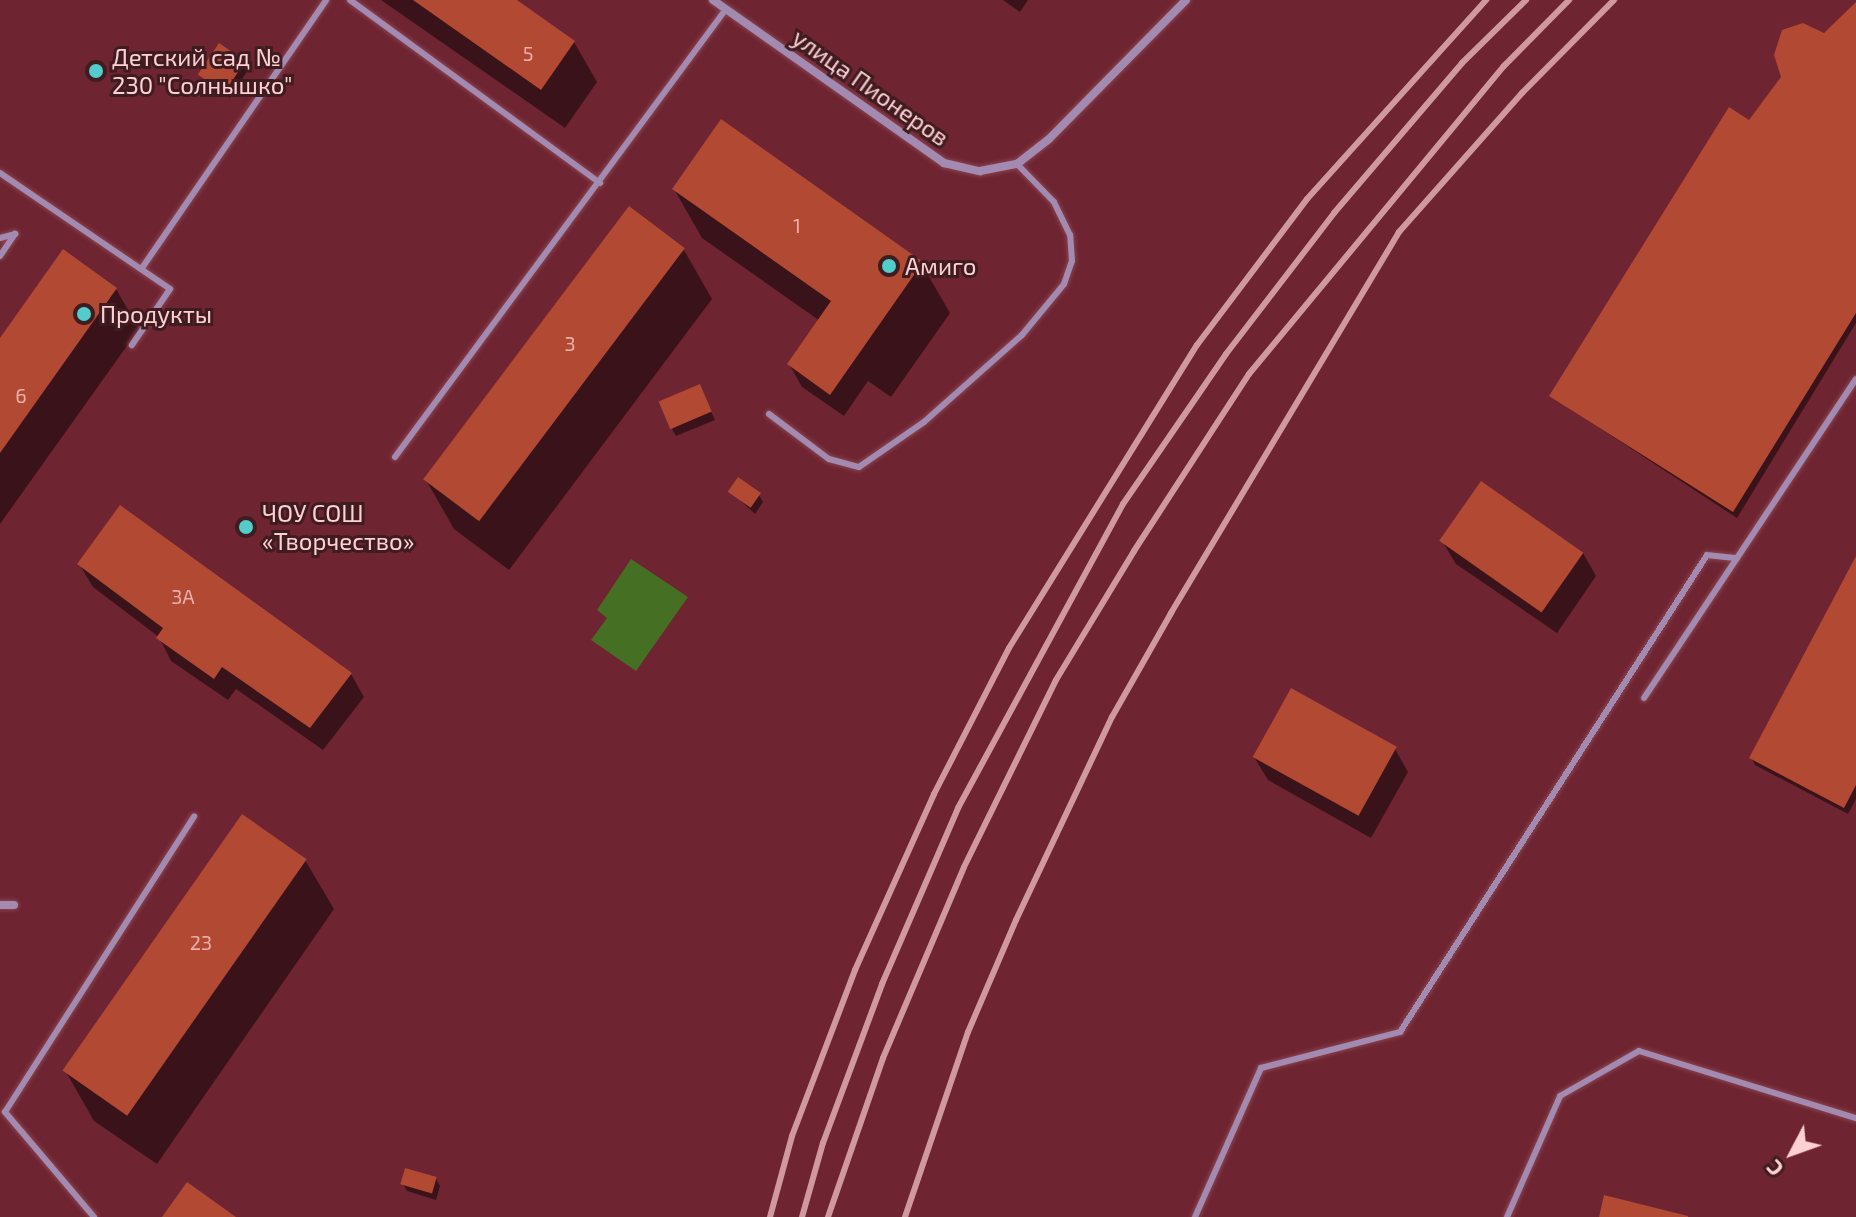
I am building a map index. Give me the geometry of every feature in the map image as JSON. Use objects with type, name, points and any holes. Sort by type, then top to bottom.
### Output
[{"type":"street","name":"улица Пионеров","points":[[713,0],[944,163],[980,171],[1017,164]]},
{"type":"street","points":[[1017,164],[1104,87],[1186,0]]},
{"type":"street","points":[[0,905],[14,905]]},
{"type":"lane","points":[[142,268],[326,0]]},
{"type":"lane","points":[[350,0],[600,183]]},
{"type":"lane","points":[[395,457],[726,9]]},
{"type":"lane","points":[[769,414],[829,459],[859,467],[924,422],[1022,335],[1064,284],[1072,261],[1070,235],[1054,202],[1017,164]]},
{"type":"lane","points":[[0,173],[170,289],[132,345]]},
{"type":"lane","points":[[0,238],[15,234],[0,256]]},
{"type":"lane","points":[[1644,698],[1856,379]]},
{"type":"lane","points":[[1195,1217],[1261,1068],[1400,1032],[1707,555],[1737,558]]},
{"type":"lane","points":[[94,1217],[5,1112],[194,816]]},
{"type":"lane","points":[[1507,1217],[1560,1096],[1639,1051],[1856,1118]]},
{"type":"green space","points":[[631,559],[688,597],[636,671],[591,640],[607,618],[597,610]]},
{"type":"building","points":[[413,0],[517,0],[575,41],[541,90]]},
{"type":"building","points":[[1856,2],[1856,313],[1733,512],[1549,396],[1729,107],[1749,120],[1781,77],[1774,55],[1782,30],[1803,23],[1824,33]]},
{"type":"building","points":[[219,43],[246,61],[224,92],[198,75]]},
{"type":"building","points":[[721,119],[923,262],[830,395],[787,364],[831,301],[672,189]]},
{"type":"building","points":[[629,206],[685,248],[479,521],[423,479]]},
{"type":"building","points":[[63,249],[117,288],[0,453],[0,338]]},
{"type":"building","points":[[700,384],[712,412],[670,429],[659,402]]},
{"type":"building","points":[[738,477],[761,493],[751,508],[728,492]]},
{"type":"building","points":[[1481,481],[1583,553],[1542,612],[1439,541]]},
{"type":"building","points":[[120,505],[352,673],[310,728],[222,667],[214,679],[156,638],[163,628],[77,564]]},
{"type":"building","points":[[1856,556],[1856,785],[1844,808],[1749,758]]},
{"type":"building","points":[[1291,688],[1397,747],[1359,816],[1253,757]]},
{"type":"building","points":[[242,814],[307,859],[127,1116],[62,1070]]},
{"type":"building","points":[[405,1168],[437,1177],[432,1193],[400,1184]]},
{"type":"building","points":[[187,1182],[236,1217],[162,1217]]},
{"type":"building","points":[[1604,1195],[1688,1216],[1688,1217],[1599,1217]]},
{"type":"railway","points":[[770,1217],[792,1136],[855,970],[934,794],[1009,648],[1197,345],[1307,199],[1486,0]]},
{"type":"railway","points":[[802,1217],[823,1143],[882,984],[958,808],[1123,504],[1226,354],[1334,213],[1462,63],[1526,0]]},
{"type":"railway","points":[[828,1217],[883,1058],[964,867],[1056,680],[1134,551],[1249,374],[1504,66],[1569,0]]},
{"type":"railway","points":[[905,1217],[968,1032],[1016,920],[1112,717],[1171,613],[1399,232],[1522,93],[1614,0]]},
{"type":"place","name":"Детский сад № 230 \"Солнышко\"","points":[[96,71]]},
{"type":"place","name":"Амиго","points":[[889,266]]},
{"type":"place","name":"Продукты","points":[[84,314]]},
{"type":"place","name":"ЧОУ СОШ «Творчество»","points":[[246,527]]}]
